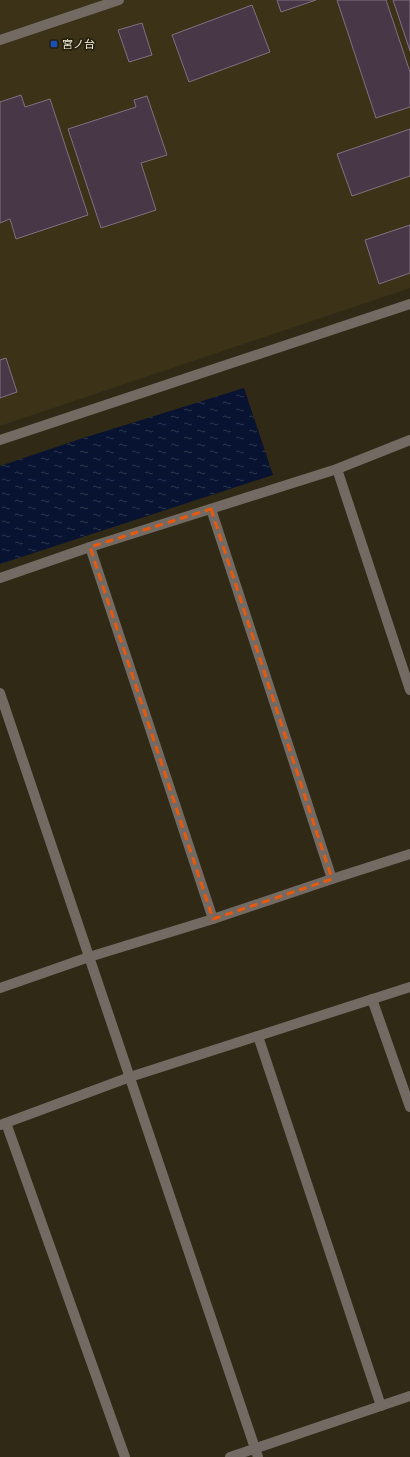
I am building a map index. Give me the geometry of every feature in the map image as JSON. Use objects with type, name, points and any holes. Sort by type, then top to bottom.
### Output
[{"type":"street","points":[[0,40],[119,0]]},
{"type":"street","points":[[0,440],[409,306]]},
{"type":"street","points":[[0,578],[90,547],[337,468],[410,440]]},
{"type":"street","points":[[337,468],[410,690]]},
{"type":"street","points":[[211,509],[332,879]]},
{"type":"street","points":[[90,547],[213,919]]},
{"type":"street","points":[[0,693],[257,1453]]},
{"type":"street","points":[[0,988],[89,957],[213,919],[410,854]]},
{"type":"street","points":[[125,1457],[3,1124],[130,1077],[410,987]]},
{"type":"street","points":[[372,999],[410,1107]]},
{"type":"street","points":[[258,1036],[381,1406]]},
{"type":"street","points":[[230,1457],[257,1453],[410,1396]]},
{"type":"highlighted area","points":[[211,509],[332,879],[213,919],[90,547]]},
{"type":"shaded area","points":[[0,0],[410,0],[410,288],[0,426]]},
{"type":"water","points":[[244,388],[273,475],[0,564],[0,466],[77,440]]},
{"type":"building","points":[[277,0],[316,0],[281,12]]},
{"type":"building","points":[[337,0],[386,0],[410,72],[410,107],[376,118]]},
{"type":"building","points":[[393,0],[410,0],[410,51]]},
{"type":"building","points":[[252,5],[270,52],[189,82],[172,35]]},
{"type":"building","points":[[142,23],[152,55],[129,62],[118,30]]},
{"type":"building","points":[[21,95],[25,107],[50,99],[88,215],[16,239],[10,219],[0,223],[0,102]]},
{"type":"building","points":[[147,96],[167,155],[141,163],[156,210],[101,228],[68,129],[136,107],[134,100]]},
{"type":"building","points":[[410,129],[410,176],[352,196],[337,154]]},
{"type":"building","points":[[410,225],[410,273],[379,284],[365,240]]},
{"type":"building","points":[[6,358],[17,392],[0,398],[0,360]]},
{"type":"place","name":"宮ノ台","points":[[54,44]]}]
